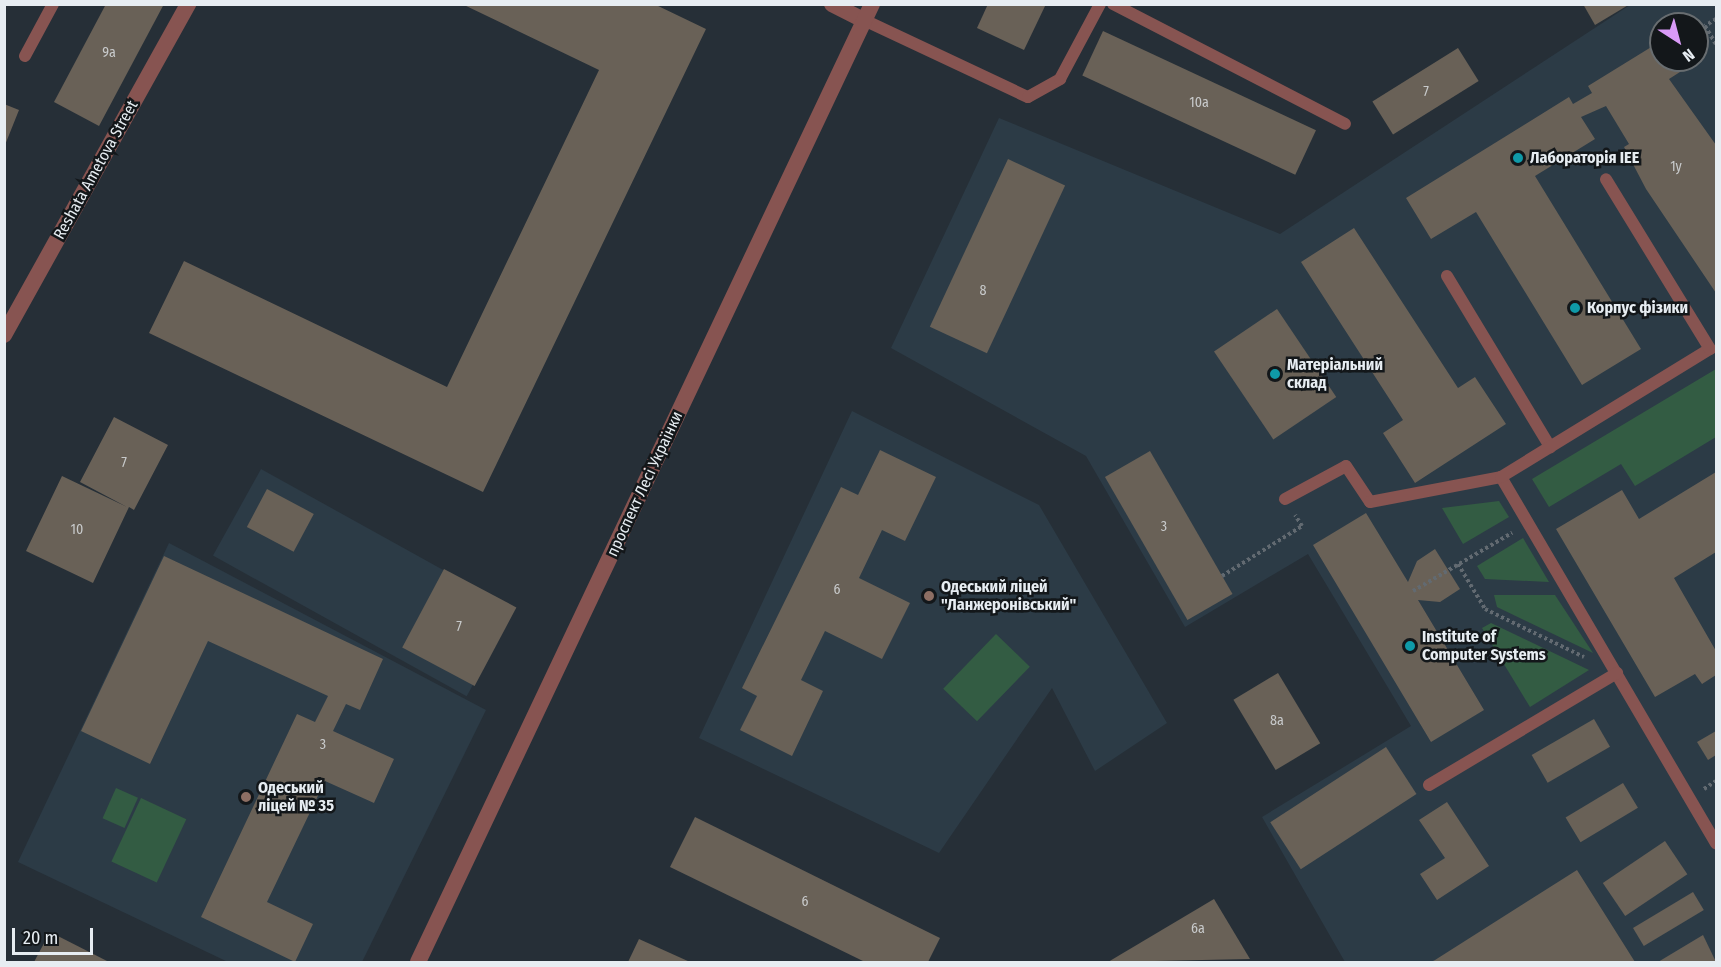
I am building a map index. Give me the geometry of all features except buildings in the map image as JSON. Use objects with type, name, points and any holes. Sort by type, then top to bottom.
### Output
[{"type":"street","name":"Reshata Ametova Street","points":[[4,334],[188,4]]},
{"type":"street","points":[[832,4],[864,20]]},
{"type":"street","name":"проспект Лесі Українки","points":[[418,963],[872,4]]},
{"type":"lane","points":[[25,56],[54,4]]},
{"type":"lane","points":[[864,20],[1028,98],[1060,79],[1100,4]]},
{"type":"lane","points":[[1113,4],[1345,124]]},
{"type":"lane","points":[[1285,499],[1346,466],[1370,502],[1501,477],[1710,349],[1606,179]]},
{"type":"lane","points":[[1447,276],[1551,447]]},
{"type":"lane","points":[[1501,477],[1716,844]]},
{"type":"lane","points":[[1429,785],[1617,673]]},
{"type":"path","points":[[1716,19],[1705,26],[1716,44]]},
{"type":"path","points":[[1222,576],[1302,526],[1285,499]]},
{"type":"path","points":[[1413,591],[1528,523]]},
{"type":"path","points":[[1458,564],[1485,609],[1617,673]]},
{"type":"shaded area","points":[[1630,5],[1716,5],[1716,962],[1345,962],[1262,817],[1411,726],[1308,554],[1185,627],[1086,456],[891,348],[999,118],[1280,234]]},
{"type":"shaded area","name":"Одеський ліцей \"Ланжеронівський\"","points":[[852,411],[1039,505],[1167,723],[1095,771],[1052,688],[939,853],[699,738]]},
{"type":"shaded area","points":[[261,469],[515,610],[467,696],[213,556]]},
{"type":"shaded area","name":"Одеський ліцей № 35","points":[[169,543],[486,710],[362,962],[228,962],[18,862]]},
{"type":"green space","points":[[1716,369],[1716,437],[1635,486],[1621,464],[1549,507],[1532,479]]},
{"type":"green space","points":[[1499,501],[1509,517],[1463,544],[1442,508]]},
{"type":"green space","points":[[1523,538],[1549,582],[1485,579],[1477,566]]},
{"type":"green space","points":[[1494,595],[1555,595],[1593,653],[1497,607]]},
{"type":"green space","points":[[1491,623],[1589,670],[1530,707],[1482,628]]},
{"type":"green space","points":[[996,634],[1030,667],[977,721],[943,689]]},
{"type":"green space","points":[[116,788],[138,798],[125,828],[103,818]]},
{"type":"green space","points":[[141,798],[186,819],[157,883],[111,861]]},
{"type":"place","name":"Лабораторія ІЕЕ","points":[[1518,158]]},
{"type":"place","name":"Корпус фізики","points":[[1575,308]]},
{"type":"place","name":"Матеріальний склад","points":[[1275,374]]},
{"type":"place","name":"Одеський ліцей \"Ланжеронівський\"","points":[[929,596]]},
{"type":"place","name":"Institute of Computer Systems","points":[[1410,646]]},
{"type":"place","name":"Одеський ліцей № 35","points":[[246,797]]}]
